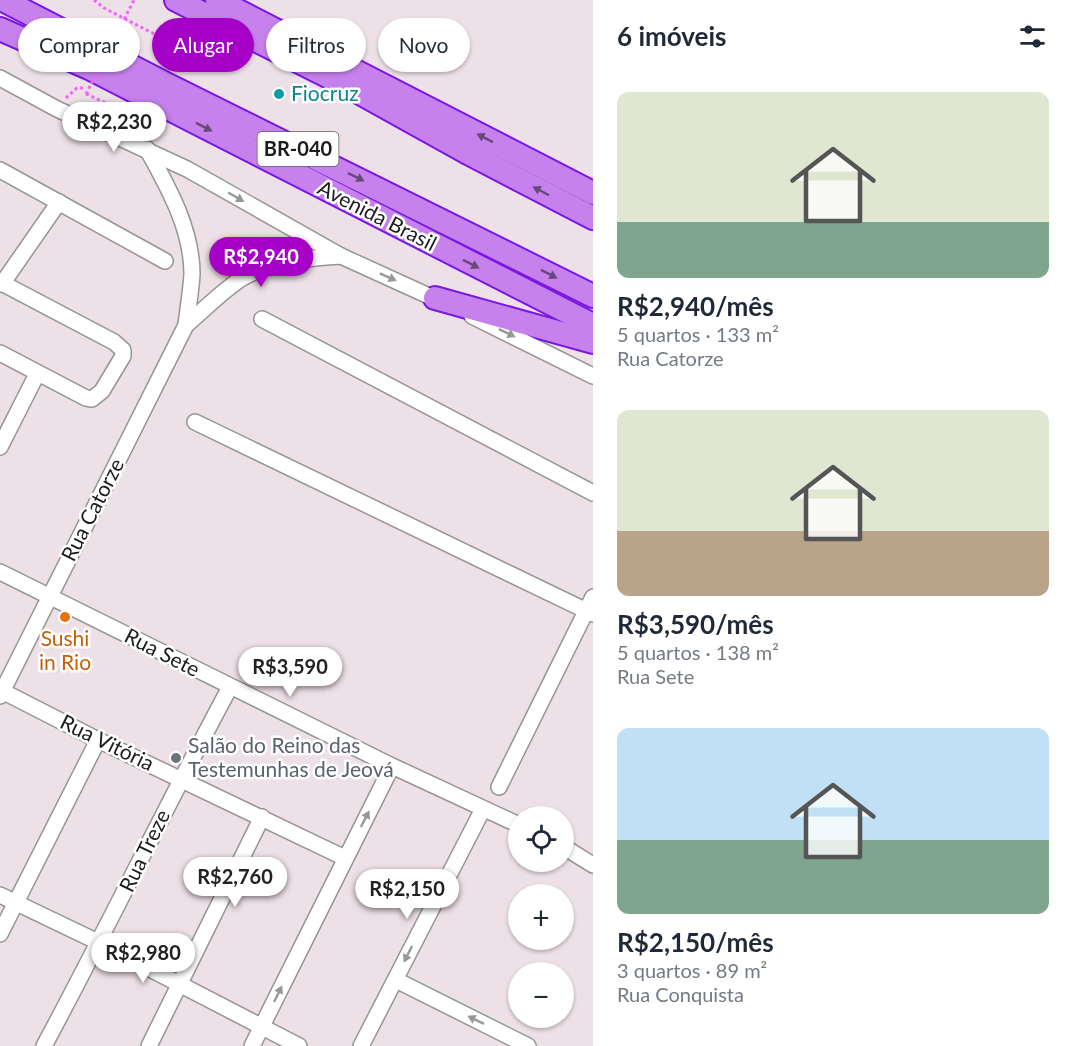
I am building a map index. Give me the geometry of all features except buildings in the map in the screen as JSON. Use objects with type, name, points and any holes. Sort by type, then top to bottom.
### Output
[{"type":"highway","name":"Avenida Brasil","points":[[3,0],[593,296]]},
{"type":"highway","points":[[176,0],[350,87],[466,152],[593,218]]},
{"type":"highway","points":[[217,0],[593,193]]},
{"type":"highway","name":"Avenida Brasil","points":[[0,29],[89,68],[593,325]]},
{"type":"highway","points":[[435,298],[593,342]]},
{"type":"street","points":[[0,78],[57,109],[187,169],[341,256],[435,298],[593,376]]},
{"type":"street","name":"Rua Catorze","points":[[1,692],[186,325],[192,274],[188,247],[171,193],[147,149]]},
{"type":"street","points":[[0,170],[165,261]]},
{"type":"street","points":[[0,353],[37,374],[92,399],[102,391],[123,356],[123,350],[114,342],[1,283],[59,202]]},
{"type":"street","name":"Rua Catorze","points":[[186,325],[243,278],[269,266],[300,259],[341,256]]},
{"type":"street","points":[[262,319],[593,493]]},
{"type":"street","points":[[0,447],[37,374]]},
{"type":"street","points":[[195,422],[591,607],[499,787]]},
{"type":"street","name":"Rua Sete","points":[[0,572],[230,687],[508,820]]},
{"type":"street","name":"Rua Treze","points":[[44,1046],[100,943],[181,779],[230,687]]},
{"type":"street","name":"Rua Vitória","points":[[1,692],[345,858]]},
{"type":"street","points":[[0,934],[98,740]]},
{"type":"street","points":[[252,1046],[392,766]]},
{"type":"street","points":[[361,1046],[483,808]]},
{"type":"street","points":[[149,1046],[262,817]]},
{"type":"street","points":[[574,853],[593,865]]},
{"type":"street","points":[[0,895],[100,943],[299,1046]]},
{"type":"street","points":[[396,980],[528,1046]]},
{"type":"path","points":[[94,0],[124,18],[134,0]]},
{"type":"path","points":[[86,94],[97,72]]},
{"type":"path","points":[[57,109],[77,88],[93,89]]},
{"type":"place","name":"Fiocruz","points":[[279,94]]},
{"type":"place","name":"Sushi in Rio","points":[[65,617]]},
{"type":"place","name":"Salão do Reino das Testemunhas de Jeová","points":[[176,758]]}]
